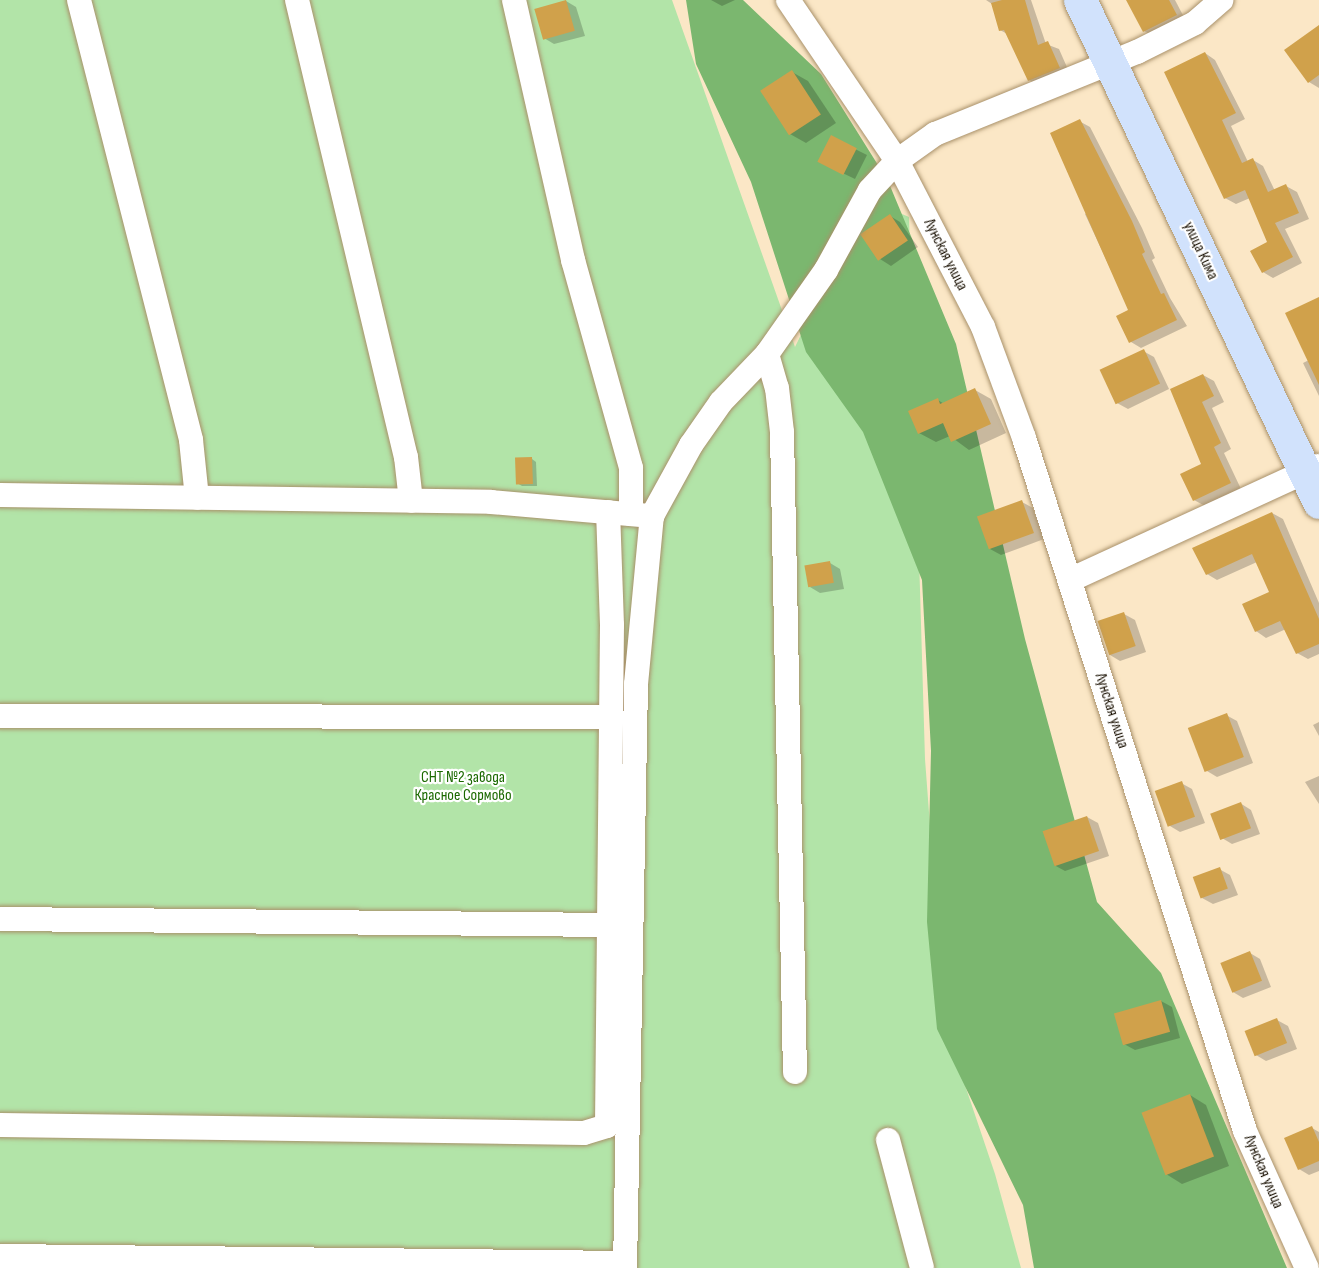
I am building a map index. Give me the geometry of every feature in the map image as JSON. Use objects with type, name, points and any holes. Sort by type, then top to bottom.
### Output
[{"type":"main road","name":"улица Кима","points":[[1080,0],[1314,480]]},
{"type":"street","points":[[79,0],[191,440],[197,498]]},
{"type":"street","points":[[297,0],[406,458],[411,501]]},
{"type":"street","points":[[0,1256],[129,1263],[625,1266],[636,684],[642,515],[573,260],[514,0]]},
{"type":"street","name":"Лунская улица","points":[[788,0],[897,161],[983,327],[1070,580],[1245,1131],[1307,1268]]},
{"type":"street","points":[[642,515],[721,402],[767,354],[826,270],[870,190],[897,161],[935,134],[1111,64],[1195,24],[1221,0]]},
{"type":"street","points":[[767,354],[782,432],[795,1072]]},
{"type":"street","points":[[1070,580],[1314,480]]},
{"type":"street","points":[[0,495],[491,502],[642,515]]},
{"type":"street","points":[[0,1125],[596,1131],[607,1126],[610,1118],[611,717],[608,512]]},
{"type":"street","points":[[0,716],[611,717]]},
{"type":"street","points":[[0,919],[610,925]]},
{"type":"street","points":[[888,1140],[922,1268]]},
{"type":"green space","name":"СНТ №2 завода Красное Сормово","points":[[0,0],[672,0],[795,347],[867,199],[909,217],[925,759],[945,1026],[995,1174],[1021,1268],[0,1268]]},
{"type":"green space","points":[[686,0],[743,0],[821,74],[888,181],[956,344],[1025,639],[1097,902],[1161,973],[1287,1268],[1034,1268],[1023,1205],[937,1029],[927,922],[931,751],[922,580],[863,432],[806,352],[751,182],[696,64]]},
{"type":"building","points":[[566,0],[575,31],[543,40],[534,9]]},
{"type":"building","points":[[1002,0],[1025,0],[1038,45],[1048,41],[1060,68],[1028,81],[1004,30],[999,31],[991,3]]},
{"type":"building","points":[[1126,0],[1169,0],[1177,15],[1143,32]]},
{"type":"building","points":[[1319,25],[1319,75],[1308,83],[1284,50]]},
{"type":"building","points":[[1205,52],[1236,113],[1222,120],[1242,163],[1253,158],[1268,192],[1286,184],[1299,213],[1275,223],[1293,257],[1262,273],[1250,251],[1267,242],[1245,190],[1224,199],[1164,72]]},
{"type":"building","points":[[792,70],[821,114],[789,135],[760,91]]},
{"type":"building","points":[[1080,119],[1132,221],[1145,252],[1142,254],[1161,294],[1164,293],[1177,320],[1129,343],[1116,316],[1128,310],[1050,133]]},
{"type":"building","points":[[831,135],[857,148],[843,175],[817,162]]},
{"type":"building","points":[[890,214],[908,241],[878,261],[860,234]]},
{"type":"building","points":[[1319,297],[1319,385],[1285,313]]},
{"type":"building","points":[[1144,349],[1160,383],[1116,404],[1100,370]]},
{"type":"building","points":[[1203,374],[1214,396],[1202,402],[1221,443],[1214,447],[1231,483],[1193,501],[1180,474],[1201,464],[1170,389]]},
{"type":"building","points":[[975,388],[991,424],[951,442],[943,423],[918,434],[908,411],[938,398],[940,404]]},
{"type":"building","points":[[532,457],[533,484],[516,485],[515,458]]},
{"type":"building","points":[[1022,500],[1034,533],[989,549],[977,516]]},
{"type":"building","points":[[1272,512],[1319,619],[1319,644],[1296,654],[1280,621],[1255,632],[1242,604],[1269,592],[1252,554],[1206,575],[1192,548]]},
{"type":"building","points":[[830,561],[834,583],[808,587],[804,566]]},
{"type":"building","points":[[1124,612],[1136,646],[1109,655],[1098,621]]},
{"type":"building","points":[[1227,713],[1244,757],[1205,772],[1188,728]]},
{"type":"building","points":[[1182,781],[1195,817],[1168,827],[1155,791]]},
{"type":"building","points":[[1241,802],[1251,828],[1220,840],[1210,814]]},
{"type":"building","points":[[1087,816],[1099,851],[1055,866],[1043,831]]},
{"type":"building","points":[[1220,867],[1228,889],[1201,899],[1193,877]]},
{"type":"building","points":[[1250,951],[1262,981],[1232,993],[1220,963]]},
{"type":"building","points":[[1161,1000],[1170,1032],[1123,1045],[1114,1014]]},
{"type":"building","points":[[1277,1018],[1287,1043],[1255,1056],[1245,1031]]},
{"type":"building","points":[[1190,1094],[1214,1157],[1165,1175],[1141,1113]]},
{"type":"building","points":[[1312,1126],[1319,1142],[1319,1161],[1298,1170],[1284,1138]]}]
